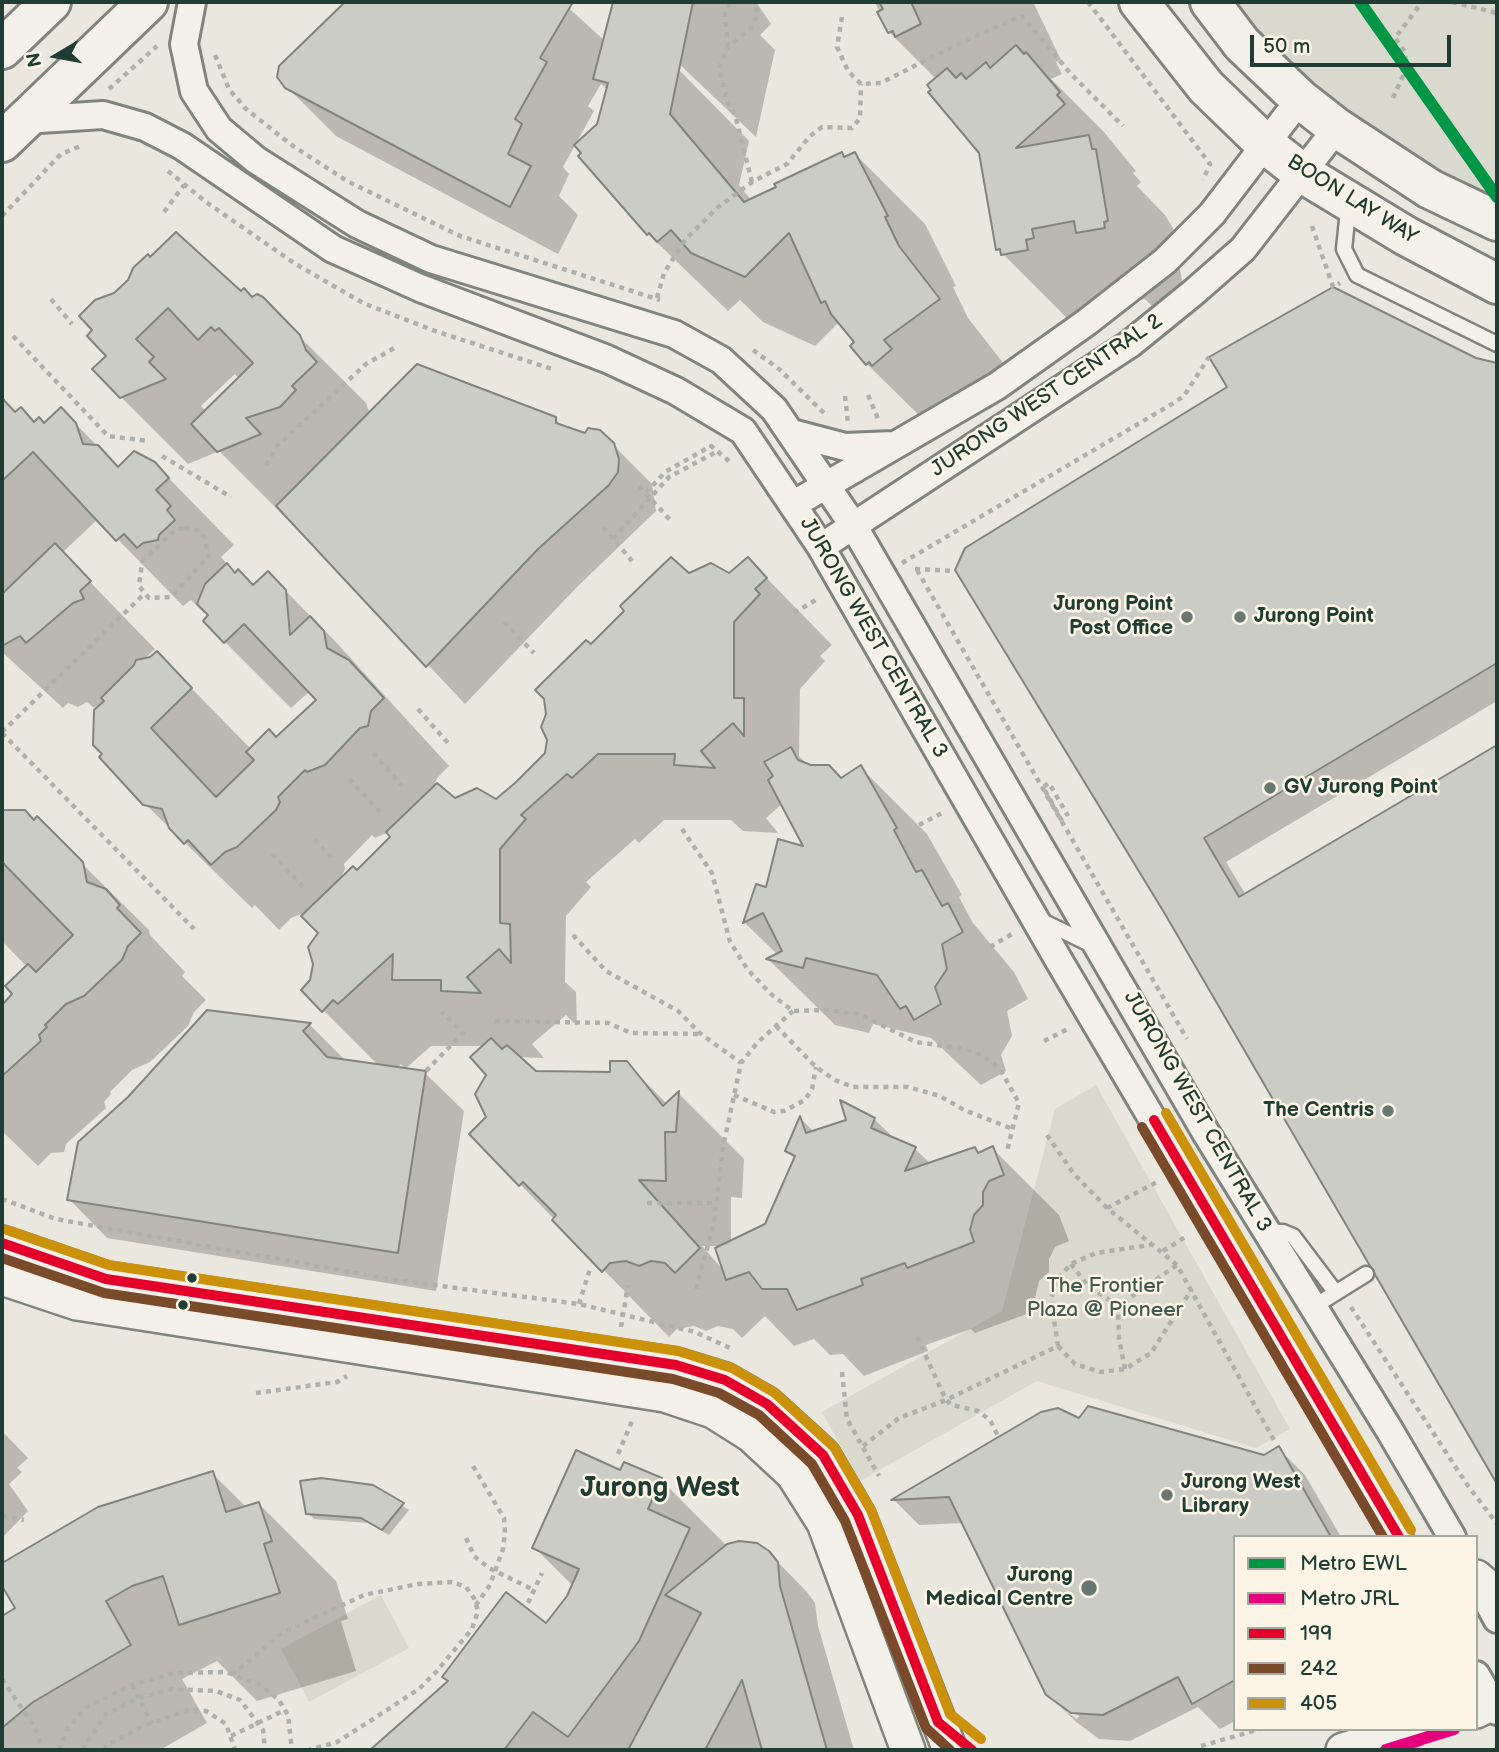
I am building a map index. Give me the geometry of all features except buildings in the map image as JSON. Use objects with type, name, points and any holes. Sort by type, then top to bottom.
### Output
[{"type":"main road","points":[[2,49],[51,2]]},
{"type":"main road","points":[[13,131],[148,2]]},
{"type":"main road","name":"BOON LAY WAY","points":[[1139,2],[1206,87],[1265,144],[1302,173],[1497,284]]},
{"type":"main road","points":[[1210,2],[1242,44],[1300,99],[1337,128],[1430,189],[1497,221]]},
{"type":"street","name":"JURONG WEST CENTRAL 3","points":[[192,2],[184,44],[194,91],[219,129],[256,160],[357,224],[431,259],[674,334],[721,359],[774,409],[829,485],[1043,858],[1101,950],[1206,1133],[1451,1535]]},
{"type":"street","name":"JURONG WEST CENTRAL 2","points":[[794,505],[829,485],[887,440],[997,386],[1165,261],[1212,214],[1300,99]]},
{"type":"street","name":"JURONG WEST CENTRAL 3","points":[[13,131],[103,115],[145,127],[182,146],[333,249],[420,288],[607,359],[676,391],[743,431],[821,547],[1034,917],[1398,1535]]},
{"type":"street","name":"JURONG WEST CENTRAL 2","points":[[821,547],[1130,344],[1243,249],[1337,128]]},
{"type":"street","name":"JURONG WEST CENTRAL 2","points":[[792,433],[845,447],[887,440]]},
{"type":"street","points":[[2,1243],[106,1279],[677,1365],[725,1380],[767,1404],[823,1455],[858,1515],[944,1736],[972,1750]]},
{"type":"street","points":[[2,1278],[77,1303],[665,1395],[713,1411],[751,1435],[793,1475],[824,1523],[906,1747]]},
{"type":"street","points":[[1478,1580],[1497,1595]]},
{"type":"street","points":[[1478,1582],[1497,1619]]},
{"type":"street","points":[[1478,1679],[1491,1707]]},
{"type":"street","points":[[1322,1750],[1348,1731]]},
{"type":"street","points":[[1343,1750],[1406,1731]]},
{"type":"lane","points":[[1358,206],[1348,220],[1344,249],[1357,275],[1497,344]]},
{"type":"lane","points":[[1034,917],[1101,950]]},
{"type":"lane","points":[[1267,1233],[1283,1232],[1293,1236],[1338,1292]]},
{"type":"lane","points":[[1313,1307],[1366,1274]]},
{"type":"path","points":[[728,47],[724,40],[725,14],[730,2]]},
{"type":"path","points":[[752,182],[747,153],[735,115],[724,98],[726,93],[719,68],[728,47],[751,28],[757,17],[756,2]]},
{"type":"path","points":[[1088,2],[1210,164]]},
{"type":"path","points":[[1394,97],[1406,69],[1405,52],[1395,38],[1422,2]]},
{"type":"path","points":[[1452,2],[1497,13]]},
{"type":"path","points":[[861,84],[881,83],[956,45],[1022,16],[1072,74],[1123,126]]},
{"type":"path","points":[[657,298],[664,273],[685,240],[717,208],[752,182],[788,164],[810,136],[822,127],[852,128],[860,118],[861,84],[848,71],[837,47],[842,17]]},
{"type":"path","points":[[2,216],[61,154],[80,145],[99,143],[107,90],[158,46],[211,43],[229,89],[246,109],[293,146],[347,181],[460,236],[668,303]]},
{"type":"path","points":[[164,168],[294,263],[363,303],[435,331],[564,373]]},
{"type":"path","points":[[164,212],[184,185]]},
{"type":"path","points":[[51,299],[72,324]]},
{"type":"path","points":[[13,337],[108,436],[148,441]]},
{"type":"path","points":[[746,345],[779,369],[831,420]]},
{"type":"path","points":[[266,465],[278,445],[366,364],[398,346]]},
{"type":"path","points":[[955,570],[917,570],[902,563],[1124,435],[1184,396],[1209,357]]},
{"type":"path","points":[[868,395],[887,440]]},
{"type":"path","points":[[845,396],[848,424]]},
{"type":"path","points":[[701,439],[718,451],[737,471]]},
{"type":"path","points":[[613,539],[665,472],[711,446]]},
{"type":"path","points":[[648,496],[669,477],[718,451]]},
{"type":"path","points":[[162,456],[231,497]]},
{"type":"path","points":[[639,485],[672,522]]},
{"type":"path","points":[[603,527],[632,561]]},
{"type":"path","points":[[197,530],[204,537],[209,556],[204,566],[171,597],[157,600],[144,594],[138,578],[142,562],[174,531],[197,530]]},
{"type":"path","points":[[917,570],[1187,1039]]},
{"type":"path","points":[[813,586],[825,608]]},
{"type":"path","points":[[144,594],[2,733],[194,929]]},
{"type":"path","points":[[794,613],[819,598]]},
{"type":"path","points":[[503,622],[534,653]]},
{"type":"path","points":[[418,709],[448,743]]},
{"type":"path","points":[[373,753],[404,788]]},
{"type":"path","points":[[349,779],[380,812]]},
{"type":"path","points":[[1049,783],[1068,816],[1061,821],[1042,787],[1049,783]]},
{"type":"path","points":[[919,825],[942,813]]},
{"type":"path","points":[[682,829],[712,873],[730,942],[748,970],[772,995],[793,1011],[826,1010],[859,1014],[916,1042],[966,1049],[984,1056],[1000,1069],[1019,1103],[1007,1151]]},
{"type":"path","points":[[314,839],[332,858]]},
{"type":"path","points":[[272,854],[304,888]]},
{"type":"path","points":[[990,947],[1012,934]]},
{"type":"path","points":[[573,935],[606,971],[678,1011],[701,1034],[740,1063]]},
{"type":"path","points":[[696,1289],[716,1203],[723,1147],[740,1063],[793,1011]]},
{"type":"path","points":[[426,1071],[463,1033],[442,1012]]},
{"type":"path","points":[[495,1021],[608,1023],[631,1033],[701,1034]]},
{"type":"path","points":[[776,1026],[816,1067],[853,1087],[908,1087],[940,1096],[964,1110],[1013,1129]]},
{"type":"path","points":[[1044,1041],[1068,1029]]},
{"type":"path","points":[[734,1094],[774,1112],[784,1111],[805,1100],[812,1089],[816,1067]]},
{"type":"path","points":[[1047,1135],[1074,1174],[1107,1208],[1177,1265],[1275,1442]]},
{"type":"path","points":[[1107,1208],[1157,1181]]},
{"type":"path","points":[[2,1199],[56,1219],[395,1280],[579,1304],[695,1332],[739,1353]]},
{"type":"path","points":[[647,1202],[716,1203]]},
{"type":"path","points":[[1163,1251],[1187,1236]]},
{"type":"path","points":[[1150,1245],[1096,1253],[1071,1264],[1056,1281],[1051,1300],[1058,1346],[1075,1364],[1101,1372],[1125,1369],[1151,1353],[1192,1289]]},
{"type":"path","points":[[1071,1264],[1087,1285],[1118,1306]]},
{"type":"path","points":[[1118,1306],[1177,1265]]},
{"type":"path","points":[[579,1304],[590,1269]]},
{"type":"path","points":[[615,1356],[628,1285]]},
{"type":"path","points":[[1338,1292],[1466,1483],[1497,1524]]},
{"type":"path","points":[[1118,1306],[1119,1339],[1125,1369]]},
{"type":"path","points":[[917,1337],[946,1400],[952,1405],[978,1411],[990,1420],[998,1436]]},
{"type":"path","points":[[863,1446],[899,1418],[946,1400],[1058,1346]]},
{"type":"path","points":[[842,1372],[846,1419],[879,1476]]},
{"type":"path","points":[[256,1393],[337,1381],[351,1373]]},
{"type":"path","points":[[618,1454],[637,1408],[637,1391]]},
{"type":"path","points":[[472,1466],[504,1518],[503,1549],[484,1598],[476,1605]]},
{"type":"path","points":[[2,1516],[24,1520]]},
{"type":"path","points":[[466,1538],[474,1556],[495,1571],[534,1590]]},
{"type":"path","points":[[528,1603],[542,1573]]},
{"type":"path","points":[[232,1675],[282,1633],[364,1595],[418,1584],[452,1582],[466,1587],[478,1611],[472,1629],[419,1689],[337,1742],[309,1750]]},
{"type":"path","points":[[59,1750],[67,1730],[85,1708],[132,1685],[173,1673],[232,1675],[260,1685],[278,1699],[285,1710],[292,1750]]},
{"type":"path","points":[[2,1679],[35,1728],[43,1750]]},
{"type":"path","points":[[132,1685],[152,1724]]},
{"type":"path","points":[[82,1750],[106,1714],[140,1698],[172,1689],[216,1691],[240,1700],[258,1724],[265,1750]]},
{"type":"path","points":[[104,1750],[107,1745],[188,1710],[206,1711],[226,1724],[232,1736],[234,1750]]},
{"type":"path","points":[[232,1736],[285,1710]]},
{"type":"path","points":[[1201,1746],[1253,1731]]},
{"type":"green space","points":[[1216,2],[1497,2],[1497,215],[1359,139]]},
{"type":"green space","name":"The Frontier Plaza @ Pioneer","points":[[1096,1085],[1290,1429],[1256,1448],[1037,1381],[860,1481],[822,1412],[1002,1311],[1055,1109]]},
{"type":"green space","points":[[381,1595],[409,1648],[309,1702],[281,1649]]},
{"type":"metro line","name":"EWL","points":[[1360,2],[1497,197]]},
{"type":"metro line","name":"JRL","points":[[1386,1750],[1448,1731]]},
{"type":"transit line","name":"405","points":[[1166,1113],[1411,1530]]},
{"type":"transit line","name":"199","points":[[1154,1120],[1398,1535]]},
{"type":"transit line","name":"242","points":[[1142,1127],[1382,1535]]},
{"type":"transit line","name":"405","points":[[7,1230],[109,1265],[678,1351],[732,1368],[775,1393],[834,1447],[871,1510],[950,1714],[981,1739]]},
{"type":"transit line","name":"199","points":[[2,1243],[106,1279],[676,1365],[725,1380],[767,1404],[823,1455],[858,1515],[938,1722],[972,1750]]},
{"type":"transit line","name":"242","points":[[2,1258],[104,1293],[673,1379],[719,1393],[759,1415],[812,1464],[845,1521],[926,1728],[950,1750]]},
{"type":"place","name":"Jurong Point Post Office","points":[[1187,617]]},
{"type":"place","name":"Jurong Point","points":[[1240,617]]},
{"type":"place","name":"GV Jurong Point","points":[[1270,788]]},
{"type":"place","name":"The Centris","points":[[1388,1111]]},
{"type":"place","name":"Jurong West Library","points":[[1167,1495]]},
{"type":"place","name":"Jurong Medical Centre","points":[[1089,1588]]},
{"type":"district","name":"Jurong West","points":[[660,1489]]}]
